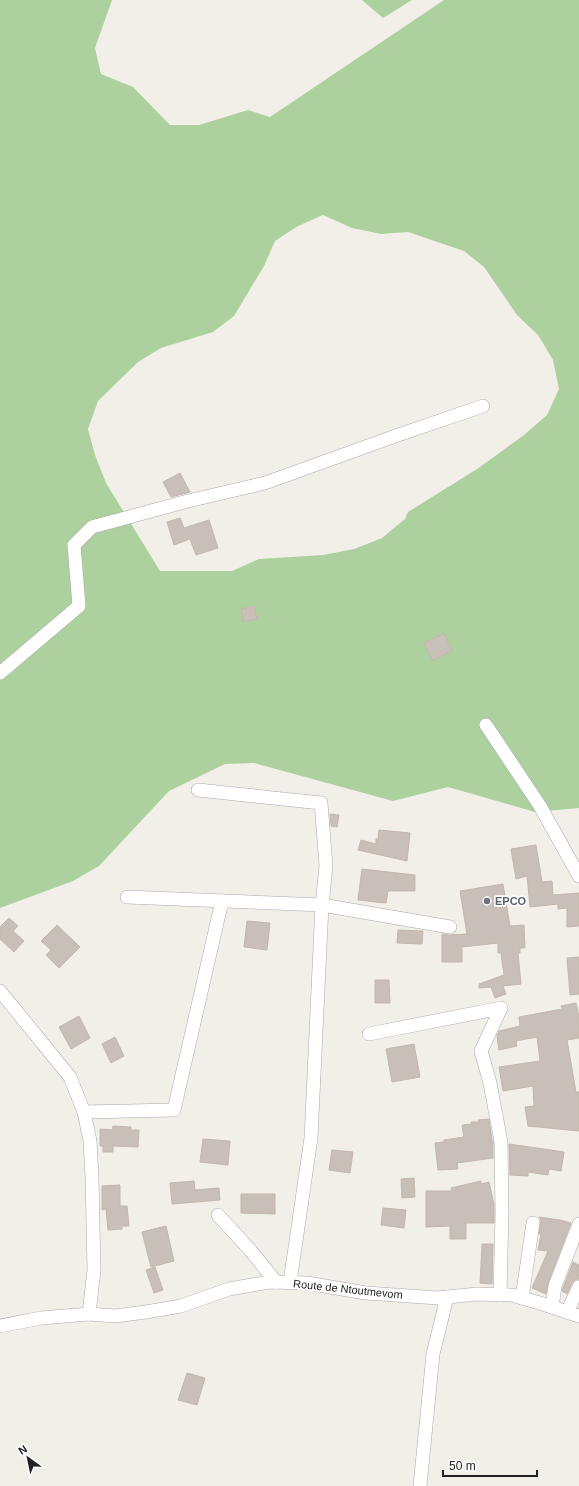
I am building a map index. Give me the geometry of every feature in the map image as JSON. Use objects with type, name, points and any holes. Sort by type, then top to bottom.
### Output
[{"type":"street","points":[[0,672],[79,606],[74,545],[92,527],[188,501],[266,483],[484,406]]},
{"type":"street","points":[[486,725],[540,806],[579,876]]},
{"type":"street","points":[[198,790],[321,803],[326,866],[322,906],[311,1138],[290,1282]]},
{"type":"street","points":[[127,897],[322,906],[450,927]]},
{"type":"street","points":[[84,1112],[174,1110],[222,901]]},
{"type":"street","points":[[0,991],[70,1077],[84,1112],[90,1141],[92,1184],[94,1270],[89,1314]]},
{"type":"street","points":[[369,1034],[501,1008],[481,1051],[490,1083],[501,1142],[502,1214],[500,1295]]},
{"type":"street","points":[[218,1215],[251,1251],[276,1282]]},
{"type":"street","points":[[522,1298],[533,1223]]},
{"type":"street","points":[[552,1307],[555,1286],[579,1224]]},
{"type":"street","name":"Route de Ntoutmevom","points":[[0,1326],[41,1318],[89,1314],[115,1316],[146,1312],[181,1306],[229,1289],[276,1282],[308,1283],[366,1293],[438,1298],[477,1294],[512,1295],[573,1314]]},
{"type":"street","points":[[573,1314],[579,1288]]},
{"type":"street","points":[[420,1486],[433,1354],[447,1297]]},
{"type":"green space","points":[[0,0],[112,0],[95,48],[101,74],[133,87],[170,125],[199,125],[248,110],[270,117],[444,0],[579,0],[579,808],[535,812],[448,787],[393,801],[254,763],[225,764],[169,791],[99,866],[73,881],[0,908]],"holes":[[[323,215],[352,228],[381,234],[408,232],[464,251],[484,267],[517,315],[538,335],[553,360],[559,389],[547,415],[524,435],[477,469],[408,512],[405,519],[382,538],[354,549],[323,555],[259,559],[232,571],[160,571],[106,483],[95,455],[88,429],[98,401],[138,362],[161,348],[213,332],[234,316],[264,266],[275,241],[298,226]]]},
{"type":"green space","points":[[362,0],[412,0],[383,18]]},
{"type":"building","points":[[180,473],[190,492],[171,497],[163,482]]},
{"type":"building","points":[[180,518],[184,528],[209,520],[218,548],[196,555],[190,539],[174,545],[167,522]]},
{"type":"building","points":[[254,606],[257,619],[243,622],[241,609]]},
{"type":"building","points":[[444,633],[452,651],[432,661],[424,643]]},
{"type":"building","points":[[330,814],[339,815],[337,827],[331,826]]},
{"type":"building","points":[[379,830],[410,833],[407,861],[358,850],[361,840],[376,844]]},
{"type":"building","points":[[536,845],[542,882],[552,881],[553,895],[579,893],[579,926],[567,927],[567,908],[558,909],[558,904],[530,907],[527,876],[516,879],[511,849]]},
{"type":"building","points":[[362,869],[415,875],[415,891],[388,891],[386,903],[358,900]]},
{"type":"building","points":[[503,884],[510,926],[524,925],[525,948],[520,948],[520,953],[518,953],[521,984],[503,986],[506,994],[495,998],[491,987],[479,988],[479,984],[504,975],[501,953],[498,953],[498,943],[462,947],[462,962],[442,962],[442,934],[467,934],[460,891]]},
{"type":"building","points":[[9,918],[18,926],[13,931],[24,941],[14,952],[0,939],[0,927]]},
{"type":"building","points":[[247,921],[270,923],[267,950],[244,947]]},
{"type":"building","points":[[57,925],[80,947],[59,968],[46,955],[51,950],[41,941]]},
{"type":"building","points":[[398,930],[423,931],[422,944],[397,943]]},
{"type":"building","points":[[579,957],[579,994],[570,995],[567,958]]},
{"type":"building","points":[[375,980],[389,980],[390,1003],[375,1003]]},
{"type":"building","points":[[576,1003],[579,1017],[579,1038],[567,1040],[576,1092],[579,1092],[579,1131],[528,1126],[525,1107],[534,1106],[533,1086],[503,1091],[499,1067],[540,1061],[537,1037],[516,1041],[517,1046],[499,1050],[497,1036],[499,1031],[520,1026],[519,1017],[562,1009],[561,1006]]},
{"type":"building","points":[[79,1016],[90,1038],[71,1049],[59,1027]]},
{"type":"building","points":[[115,1037],[124,1056],[111,1063],[102,1044]]},
{"type":"building","points":[[414,1044],[420,1077],[392,1082],[386,1049]]},
{"type":"building","points":[[489,1119],[492,1140],[488,1140],[493,1141],[493,1158],[457,1163],[458,1169],[438,1170],[435,1143],[464,1137],[462,1125],[472,1124],[471,1122],[479,1122],[478,1120]]},
{"type":"building","points":[[113,1126],[131,1127],[131,1130],[139,1130],[138,1147],[113,1146],[113,1152],[103,1152],[103,1146],[100,1146],[100,1129],[112,1130]]},
{"type":"building","points":[[203,1139],[230,1141],[228,1165],[200,1162]]},
{"type":"building","points":[[509,1144],[564,1152],[561,1171],[549,1169],[548,1175],[528,1172],[528,1176],[510,1175]]},
{"type":"building","points":[[332,1150],[353,1152],[350,1173],[329,1170]]},
{"type":"building","points":[[414,1178],[415,1197],[402,1198],[401,1179]]},
{"type":"building","points":[[194,1181],[195,1190],[219,1188],[220,1200],[172,1204],[170,1183]]},
{"type":"building","points":[[481,1181],[481,1184],[489,1182],[494,1204],[494,1223],[466,1223],[466,1239],[450,1239],[450,1226],[426,1227],[426,1191],[452,1191],[451,1188]]},
{"type":"building","points":[[120,1185],[120,1206],[127,1206],[129,1226],[122,1226],[122,1229],[108,1230],[106,1209],[102,1210],[102,1186]]},
{"type":"building","points":[[241,1194],[275,1194],[275,1214],[241,1213]]},
{"type":"building","points":[[383,1208],[406,1210],[404,1228],[381,1225]]},
{"type":"building","points":[[539,1217],[571,1223],[548,1283],[546,1294],[532,1288],[548,1251],[538,1250],[541,1234],[539,1234],[541,1220]]},
{"type":"building","points":[[166,1226],[174,1261],[151,1267],[142,1232]]},
{"type":"building","points":[[482,1244],[493,1244],[492,1284],[480,1283]]},
{"type":"building","points":[[573,1262],[579,1265],[579,1279],[572,1283],[567,1294],[562,1291]]},
{"type":"building","points":[[155,1267],[163,1290],[154,1293],[146,1270]]},
{"type":"building","points":[[187,1373],[205,1378],[197,1405],[178,1400]]},
{"type":"place","name":"EPCO","points":[[487,901]]}]
